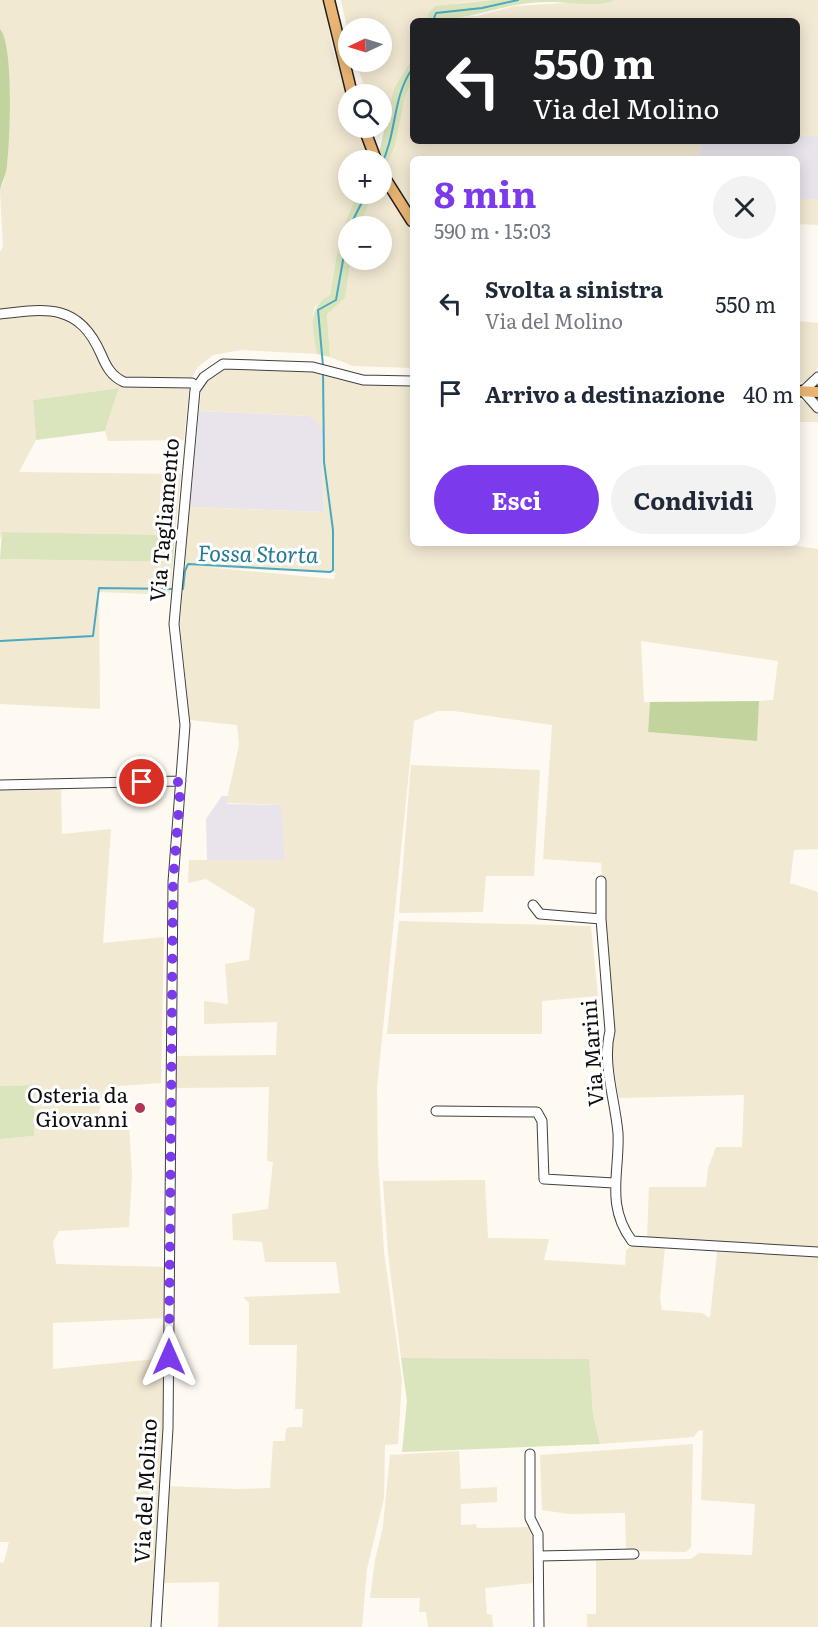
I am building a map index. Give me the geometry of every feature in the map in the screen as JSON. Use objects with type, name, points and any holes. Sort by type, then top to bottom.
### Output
[{"type":"main road","points":[[329,0],[350,84]]},
{"type":"main road","points":[[392,189],[410,218]]},
{"type":"main road","points":[[800,391],[818,392]]},
{"type":"street","points":[[0,314],[69,314],[85,326],[105,363],[118,379],[124,381],[192,383],[197,387],[204,377],[223,364],[314,367],[363,380],[410,381]]},
{"type":"street","points":[[818,377],[800,391],[818,408]]},
{"type":"street","name":"Via Tagliamento","points":[[181,782],[185,725],[174,637],[197,387]]},
{"type":"street","points":[[0,785],[181,782]]},
{"type":"street","name":"Via del Molino","points":[[156,1627],[168,1428],[173,882],[181,782]]},
{"type":"street","name":"Via Marini","points":[[601,881],[601,919],[610,1031],[606,1047],[618,1134],[614,1184],[623,1228],[632,1241],[818,1252]]},
{"type":"street","points":[[533,905],[540,914],[601,919]]},
{"type":"street","points":[[436,1112],[537,1112],[542,1121],[544,1179],[614,1184]]},
{"type":"street","points":[[530,1454],[530,1518],[538,1534],[539,1627]]},
{"type":"street","points":[[539,1556],[634,1554]]},
{"type":"shaded area","points":[[0,0],[324,0],[331,43],[343,84],[338,84],[338,138],[363,138],[368,150],[338,150],[338,204],[353,204],[348,216],[338,216],[338,247],[330,295],[315,307],[313,315],[317,354],[241,350],[213,355],[198,367],[190,381],[184,440],[108,441],[105,431],[119,388],[33,400],[36,440],[19,472],[181,474],[175,535],[3,532],[0,539],[0,252],[3,246],[0,192],[7,168],[9,70],[0,29]]},
{"type":"shaded area","points":[[341,0],[493,0],[458,3],[428,14],[427,18],[410,18],[410,62],[394,88],[392,97],[392,84],[364,84],[359,72],[392,72],[392,18],[345,18]]},
{"type":"shaded area","points":[[615,0],[818,0],[818,136],[800,136],[800,18],[446,18],[477,16],[515,6]]},
{"type":"shaded area","points":[[410,86],[410,144],[700,144],[698,156],[410,156],[410,368],[353,366],[330,357],[327,313],[345,298],[349,270],[392,270],[392,216],[363,216],[369,204],[392,204],[392,153],[405,97]]},
{"type":"shaded area","points":[[800,136],[818,136],[818,199],[800,199],[800,156],[698,156],[700,144],[800,144]]},
{"type":"shaded area","points":[[800,199],[818,199],[818,225],[800,224]]},
{"type":"shaded area","points":[[800,321],[818,323],[818,367],[812,377],[801,383]]},
{"type":"shaded area","points":[[219,366],[316,366],[350,378],[410,381],[410,546],[798,546],[818,549],[818,849],[794,850],[790,883],[818,892],[818,1247],[647,1237],[649,1187],[706,1187],[708,1168],[716,1147],[742,1147],[744,1095],[619,1098],[612,1059],[601,863],[543,859],[552,725],[454,711],[438,711],[414,721],[377,1088],[378,1159],[384,1252],[402,1380],[398,1444],[385,1445],[384,1498],[367,1569],[362,1627],[218,1627],[219,1582],[161,1583],[168,1486],[270,1488],[273,1441],[285,1441],[286,1429],[290,1427],[302,1427],[303,1409],[295,1409],[297,1345],[249,1345],[249,1303],[243,1297],[340,1293],[336,1262],[265,1262],[262,1242],[233,1240],[232,1214],[268,1209],[273,1162],[267,1161],[269,1087],[173,1088],[173,1056],[276,1055],[277,1022],[204,1024],[204,1001],[228,1004],[225,964],[249,960],[255,909],[206,879],[188,883],[189,860],[285,860],[281,805],[226,803],[239,745],[237,725],[190,720],[180,623],[190,507],[324,512],[322,454],[326,430],[310,416],[199,411],[202,385]],"holes":[[[205,567],[336,573],[334,579]],[[641,641],[778,661],[773,700],[759,701],[756,741],[648,732],[650,702],[644,702]]]},
{"type":"shaded area","points":[[800,400],[813,406],[818,414],[818,422],[800,422]]},
{"type":"shaded area","points":[[199,411],[310,416],[326,430],[322,454],[324,512],[190,507]]},
{"type":"shaded area","points":[[0,559],[173,562],[170,595],[99,592],[100,709],[0,704]]},
{"type":"shaded area","points":[[411,765],[540,770],[534,876],[486,876],[483,912],[399,913]]},
{"type":"shaded area","points":[[61,785],[62,834],[111,829],[103,943],[164,937],[161,1083],[106,1087],[95,1127],[129,1123],[132,1176],[129,1227],[59,1231],[53,1242],[56,1264],[167,1267],[165,1318],[53,1323],[53,1369],[166,1358],[164,1481],[153,1627],[0,1627],[0,1563],[4,1562],[9,1542],[0,1542],[0,1139],[34,1136],[35,1085],[0,1086],[0,788]]},
{"type":"shaded area","points":[[222,796],[228,796],[227,804],[282,805],[285,860],[207,860],[206,819]]},
{"type":"shaded area","points":[[399,921],[591,926],[598,996],[542,1001],[542,1034],[387,1034]]},
{"type":"shaded area","points":[[485,1180],[488,1238],[549,1239],[544,1260],[625,1265],[626,1250],[633,1244],[665,1247],[660,1299],[662,1310],[702,1313],[710,1318],[717,1252],[818,1257],[818,1627],[587,1627],[587,1614],[596,1614],[596,1560],[691,1559],[699,1553],[752,1555],[755,1504],[701,1500],[703,1430],[698,1431],[694,1437],[600,1444],[593,1415],[588,1359],[401,1358],[388,1253],[383,1181]]},
{"type":"shaded area","points":[[693,1444],[691,1547],[686,1552],[626,1551],[625,1513],[569,1514],[542,1510],[540,1455]]},
{"type":"shaded area","points":[[459,1451],[461,1489],[497,1487],[497,1502],[461,1504],[461,1525],[476,1524],[477,1528],[531,1527],[533,1583],[485,1588],[487,1614],[492,1615],[493,1627],[428,1627],[426,1612],[419,1612],[420,1598],[370,1598],[375,1560],[383,1526],[390,1455]]},
{"type":"green space","points":[[493,0],[615,0],[592,4],[534,3],[458,18],[427,18],[435,6]]},
{"type":"green space","points":[[0,29],[7,53],[10,94],[7,168],[0,192]]},
{"type":"green space","points":[[410,62],[410,86],[405,97],[392,153],[392,150],[380,150],[382,138],[392,138],[394,88]]},
{"type":"green space","points":[[353,204],[369,204],[363,216],[348,216]]},
{"type":"green space","points":[[338,247],[338,270],[349,270],[345,298],[327,314],[330,357],[317,354],[313,321],[317,306],[330,295]]},
{"type":"green space","points":[[119,388],[105,431],[36,440],[33,400]]},
{"type":"green space","points":[[2,532],[175,535],[173,562],[0,559]]},
{"type":"green space","points":[[759,701],[757,741],[648,732],[650,702]]},
{"type":"green space","points":[[35,1085],[34,1136],[0,1139],[0,1086]]},
{"type":"green space","points":[[401,1358],[589,1359],[593,1415],[600,1444],[402,1452],[407,1401]]},
{"type":"waterway","name":"Fossa Storta","points":[[434,18],[436,13],[482,8],[518,0]]},
{"type":"waterway","name":"Fossa Storta","points":[[387,150],[401,92],[410,73]]},
{"type":"waterway","name":"Fossa Storta","points":[[355,216],[361,204]]},
{"type":"waterway","name":"Fossa Storta","points":[[323,366],[318,310],[336,300],[341,270]]},
{"type":"waterway","name":"Fossa Storta","points":[[179,589],[183,589],[188,564],[330,572],[333,570],[333,530],[324,462],[323,372]]},
{"type":"waterway","name":"Fossa Storta","points":[[0,641],[93,636],[99,588],[173,589]]},
{"type":"place","name":"Osteria da Giovanni","points":[[140,1108]]},
{"type":"route","points":[[142,782],[181,782],[173,882],[169,1357]]}]
